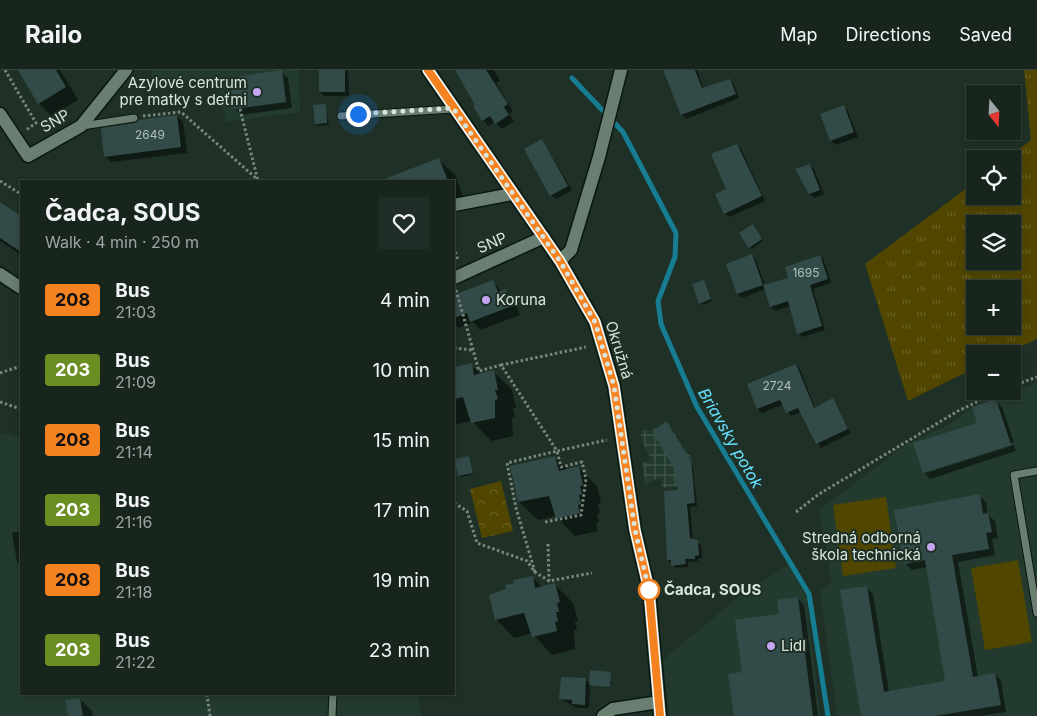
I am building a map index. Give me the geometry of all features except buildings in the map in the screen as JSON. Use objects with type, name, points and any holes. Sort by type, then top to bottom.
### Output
[{"type":"street","name":"SNP","points":[[0,114],[28,156],[82,126],[126,70]]},
{"type":"street","name":"Okružná","points":[[428,70],[560,261],[595,322],[614,386],[635,530],[649,590],[660,716]]},
{"type":"street","points":[[560,261],[571,250],[599,157],[621,70]]},
{"type":"street","points":[[455,205],[512,194]]},
{"type":"street","name":"SNP","points":[[455,278],[544,237]]},
{"type":"street","points":[[0,274],[20,287]]},
{"type":"street","points":[[603,716],[613,709],[659,702]]},
{"type":"lane","points":[[341,116],[453,108]]},
{"type":"lane","points":[[82,126],[134,118]]},
{"type":"lane","points":[[1037,471],[1014,475],[1037,613]]},
{"type":"lane","points":[[332,716],[333,695]]},
{"type":"path","points":[[5,70],[36,123],[15,137]]},
{"type":"path","points":[[240,108],[258,180]]},
{"type":"path","points":[[134,118],[181,112],[258,180]]},
{"type":"path","points":[[0,181],[20,193]]},
{"type":"path","points":[[455,250],[459,264]]},
{"type":"path","points":[[455,286],[479,371],[586,347]]},
{"type":"path","points":[[455,348],[472,350]]},
{"type":"path","points":[[501,365],[557,451],[561,466],[582,462],[586,479],[581,515],[545,522]]},
{"type":"path","points":[[0,373],[20,366]]},
{"type":"path","points":[[1021,383],[1037,377]]},
{"type":"path","points":[[796,512],[827,489],[958,410],[980,400]]},
{"type":"path","points":[[0,402],[20,409]]},
{"type":"path","points":[[535,572],[516,508],[507,463],[607,440]]},
{"type":"path","points":[[455,504],[467,512],[477,543],[527,561],[535,572],[549,581],[592,572]]},
{"type":"path","points":[[548,544],[549,581]]},
{"type":"path","points":[[207,695],[210,716]]},
{"type":"shaded area","points":[[151,70],[299,70],[300,112],[226,122],[215,78],[153,86]]},
{"type":"shaded area","name":"Stredná odborná škola technická","points":[[1037,383],[1037,716],[837,716],[820,590],[832,583],[819,510],[907,444],[949,425],[972,407],[991,400],[1021,400],[1021,389]]},
{"type":"shaded area","points":[[667,421],[685,451],[691,456],[695,484],[663,488],[660,477],[646,485],[642,463],[652,461],[641,439],[641,431],[652,430]]},
{"type":"shaded area","points":[[0,433],[20,437],[20,695],[417,695],[422,716],[0,716]]},
{"type":"shaded area","points":[[791,563],[806,594],[820,716],[670,716],[663,660],[742,594]]},
{"type":"green space","points":[[1024,70],[1037,70],[1037,339],[1021,346],[966,345],[966,372],[908,401],[865,264],[966,189],[966,205],[1021,205],[1021,150],[1018,150],[1031,140]]},
{"type":"green space","points":[[501,481],[513,531],[482,538],[470,489]]},
{"type":"green space","points":[[886,497],[896,568],[843,576],[833,505]]},
{"type":"green space","points":[[1018,560],[1032,642],[985,650],[971,568]]},
{"type":"waterway","name":"Briavsky potok","points":[[572,78],[623,132],[676,233],[675,257],[658,301],[661,324],[697,407],[809,594],[828,716]]},
{"type":"bus line","name":"208","points":[[428,70],[560,261],[595,322],[614,386],[635,530],[649,590],[660,716]]},
{"type":"place","name":"Azylové centrum pre matky s deťmi","points":[[257,92]]},
{"type":"place","name":"Koruna","points":[[486,300]]},
{"type":"place","name":"Stredná odborná škola technická","points":[[931,547]]},
{"type":"place","name":"Čadca, SOUS","points":[[649,590]]},
{"type":"place","name":"Lidl","points":[[771,646]]},
{"type":"route","points":[[358,114],[453,108],[560,261],[595,322],[614,386],[635,530],[649,590]]}]
